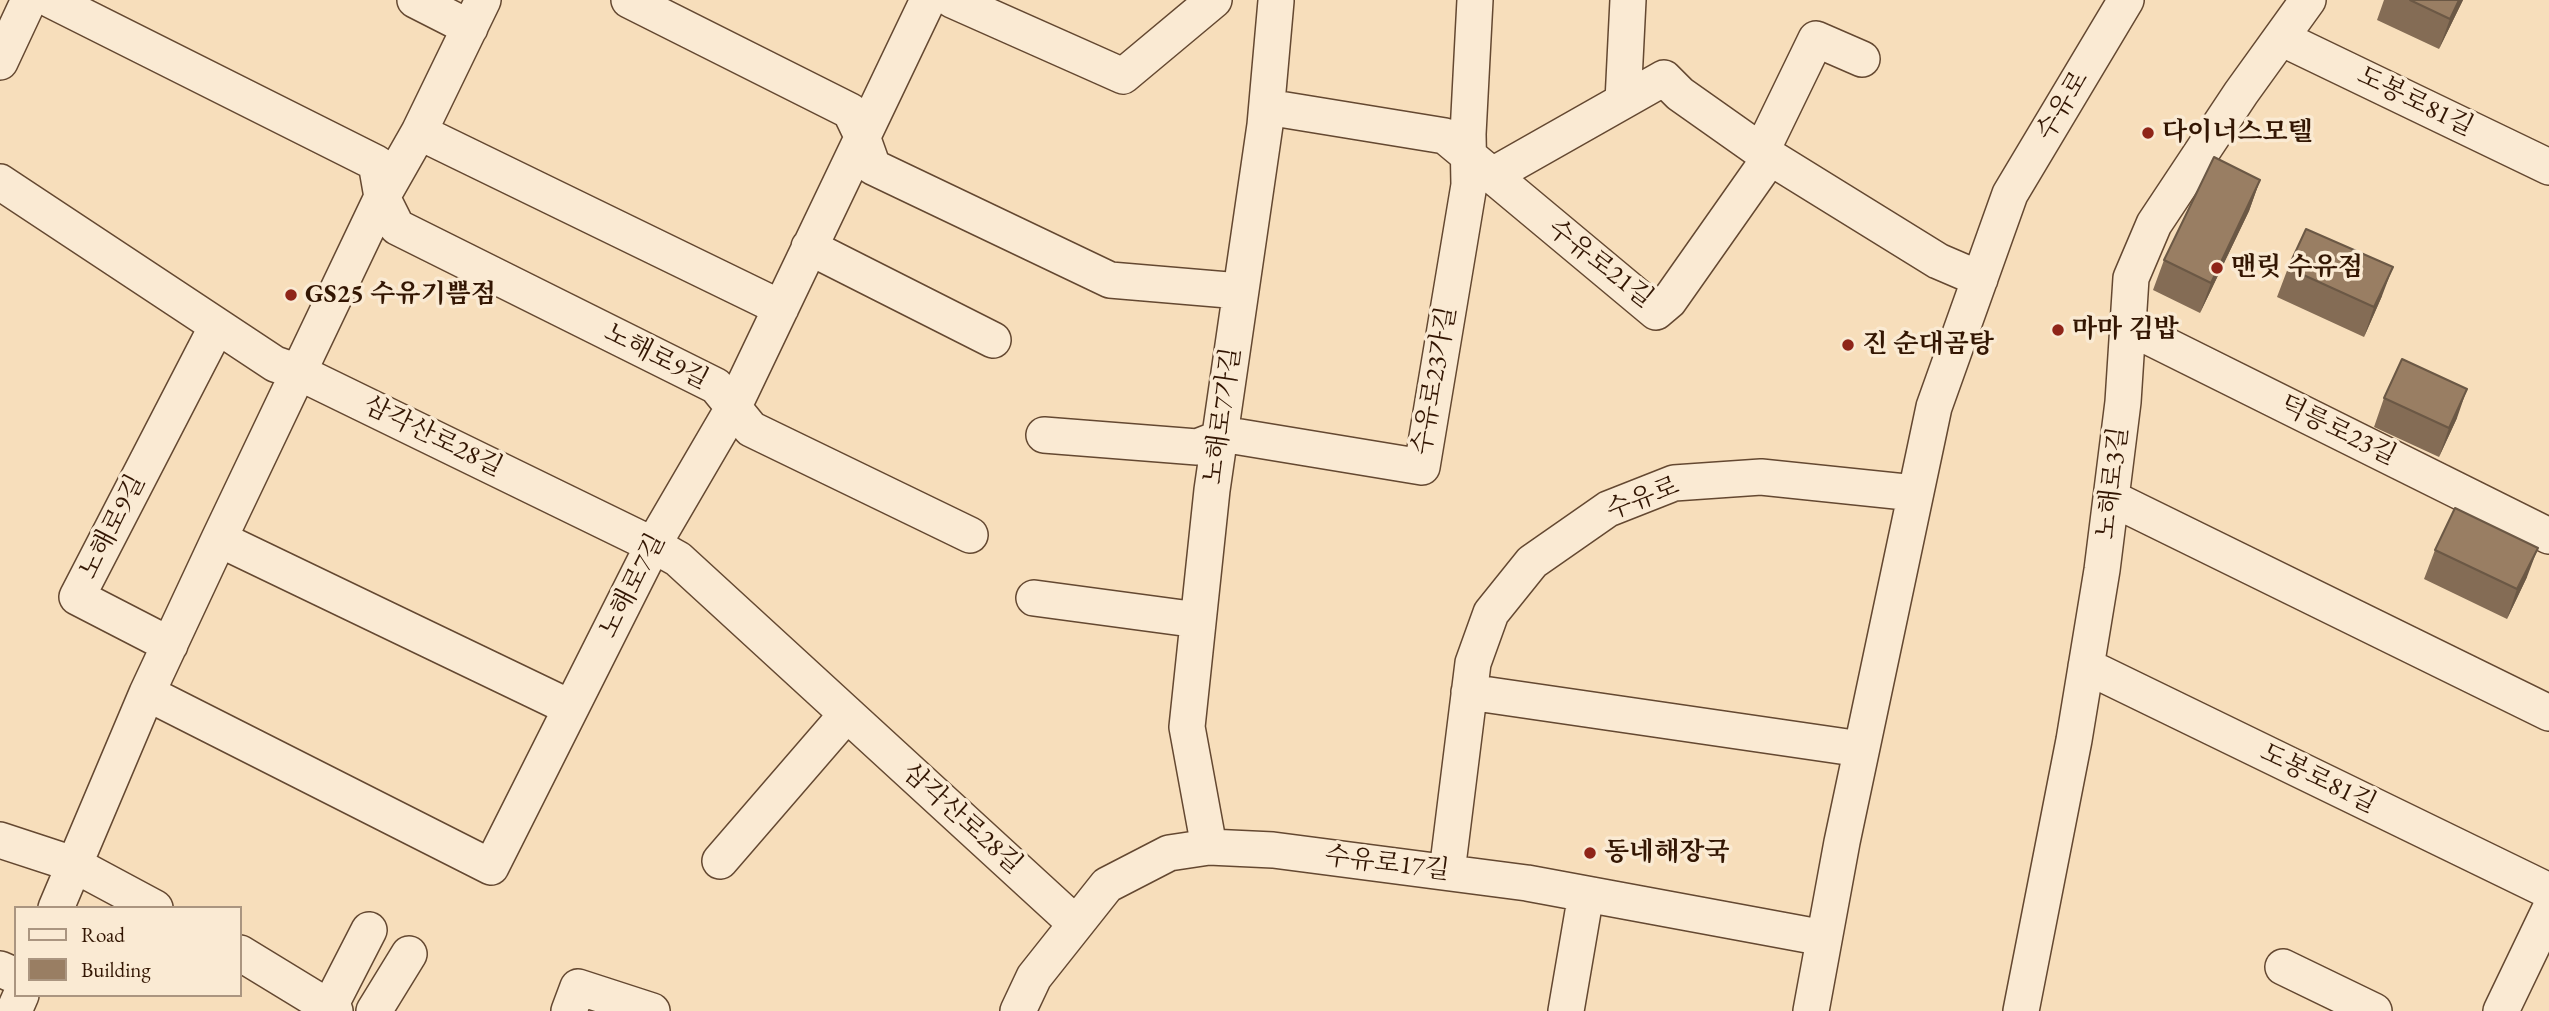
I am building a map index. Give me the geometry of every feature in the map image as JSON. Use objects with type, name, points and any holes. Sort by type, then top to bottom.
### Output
[{"type":"street","points":[[0,62],[29,0]]},
{"type":"street","name":"노해로9길","points":[[51,0],[376,163],[382,197],[397,227],[716,386],[751,429],[970,535]]},
{"type":"street","points":[[57,906],[147,693],[219,539],[382,197],[419,132],[477,14],[415,0]]},
{"type":"street","points":[[629,0],[850,111],[873,167],[1110,280],[1240,291]]},
{"type":"street","name":"노해로7길","points":[[147,693],[491,867],[653,545],[733,408],[928,0]]},
{"type":"street","points":[[952,0],[1123,76],[1214,0]]},
{"type":"street","name":"노해로7가길","points":[[1209,847],[1186,727],[1220,438],[1267,107],[1276,0]]},
{"type":"street","name":"수유로23가길","points":[[1044,435],[1197,447],[1234,436],[1422,467],[1469,185],[1480,167],[1475,0]]},
{"type":"street","points":[[1623,101],[1628,0]]},
{"type":"street","name":"수유로","points":[[1811,1011],[1861,749],[1934,407],[2010,194],[2126,0]]},
{"type":"street","name":"노해로3길","points":[[2021,1011],[2086,666],[2123,402],[2132,278],[2154,224],[2241,93],[2308,0]]},
{"type":"street","name":"도봉로81길","points":[[2281,38],[2549,167]]},
{"type":"street","name":"수유로21길","points":[[1267,107],[1446,136],[1656,312],[1669,301],[1764,166],[1767,140],[1816,39],[1862,59]]},
{"type":"street","points":[[1480,167],[1623,101],[1664,78],[1680,94],[1765,153],[1938,261],[1980,279]]},
{"type":"street","points":[[419,132],[780,308]]},
{"type":"street","name":"삼각산로28길","points":[[0,182],[275,364],[298,372],[678,559],[1076,924]]},
{"type":"street","points":[[810,247],[993,340]]},
{"type":"street","name":"노해로9길","points":[[170,645],[77,597],[217,326]]},
{"type":"street","name":"덕릉로23길","points":[[2127,326],[2549,536]]},
{"type":"street","name":"수유로","points":[[1447,872],[1473,663],[1492,613],[1532,562],[1608,509],[1674,483],[1761,477],[1915,493]]},
{"type":"street","points":[[2111,498],[2549,713]]},
{"type":"street","points":[[219,539],[571,708]]},
{"type":"street","points":[[1034,598],[1198,620]]},
{"type":"street","name":"도봉로81길","points":[[2086,666],[2549,891]]},
{"type":"street","points":[[1469,691],[1861,749]]},
{"type":"street","points":[[720,861],[847,714]]},
{"type":"street","points":[[0,840],[73,864],[151,906]]},
{"type":"street","name":"수유로17길","points":[[1018,1011],[1034,977],[1107,885],[1170,853],[1209,847],[1273,850],[1447,872],[1586,894],[1824,938]]},
{"type":"street","points":[[1566,1011],[1586,894]]},
{"type":"street","points":[[2501,1011],[2549,911]]},
{"type":"street","points":[[242,954],[332,1009],[369,930]]},
{"type":"street","points":[[374,1011],[409,954]]},
{"type":"street","points":[[2283,967],[2374,1011]]},
{"type":"street","points":[[569,1011],[578,986],[652,1011]]},
{"type":"building","points":[[2410,0],[2459,0],[2450,19]]},
{"type":"building","points":[[2214,157],[2260,180],[2211,283],[2164,260]]},
{"type":"building","points":[[2306,229],[2393,267],[2374,307],[2288,268]]},
{"type":"building","points":[[2402,359],[2467,389],[2449,428],[2384,398]]},
{"type":"building","points":[[2455,508],[2538,548],[2517,589],[2435,550]]},
{"type":"place","name":"다이너스모텔","points":[[2148,133]]},
{"type":"place","name":"맨릿 수유점","points":[[2217,268]]},
{"type":"place","name":"GS25 수유기쁨점","points":[[291,295]]},
{"type":"place","name":"마마 김밥","points":[[2058,330]]},
{"type":"place","name":"진 순대곰탕","points":[[1848,345]]},
{"type":"place","name":"동네해장국","points":[[1590,853]]}]
